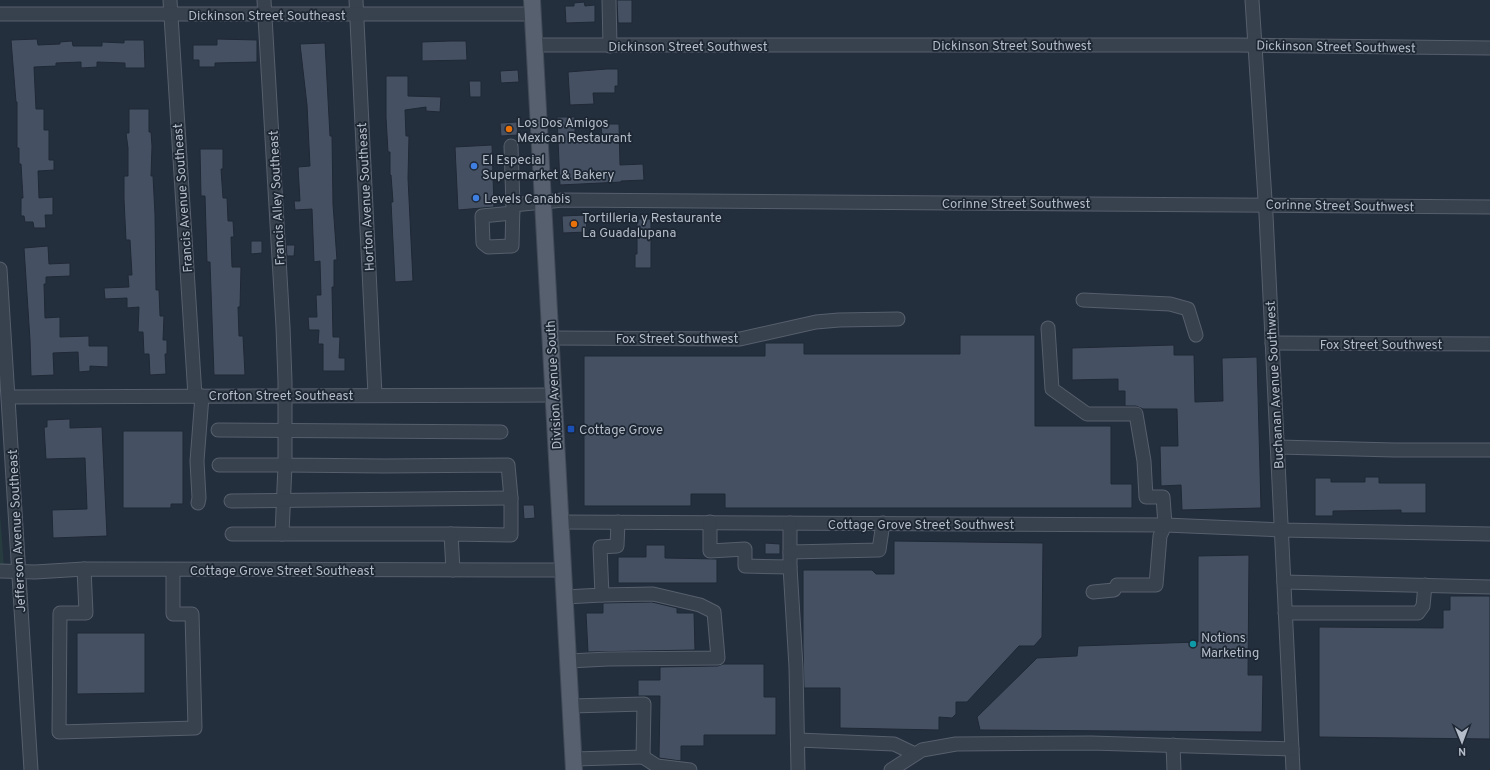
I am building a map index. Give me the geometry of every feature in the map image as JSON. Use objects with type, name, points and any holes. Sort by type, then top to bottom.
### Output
[{"type":"main road","name":"Division Avenue South","points":[[533,7],[574,764]]},
{"type":"street","name":"Francis Avenue Southeast","points":[[170,0],[198,396],[198,503]]},
{"type":"street","name":"Francis Alley Southeast","points":[[264,0],[285,381],[285,465],[282,534]]},
{"type":"street","name":"Horton Avenue Southeast","points":[[356,0],[375,395]]},
{"type":"street","points":[[609,0],[610,46]]},
{"type":"street","name":"Buchanan Avenue Southwest","points":[[1252,0],[1265,205],[1294,770]]},
{"type":"street","name":"Dickinson Street Southeast","points":[[0,14],[357,14],[533,7]]},
{"type":"street","name":"Dickinson Street Southwest","points":[[535,45],[1255,45],[1490,48]]},
{"type":"street","name":"Corinne Street Southwest","points":[[511,146],[513,209],[543,202],[571,200],[1490,207]]},
{"type":"street","name":"Jefferson Avenue Southeast","points":[[0,269],[1,313],[9,397],[30,770]]},
{"type":"street","points":[[1083,300],[1170,304],[1182,307],[1188,309],[1196,335]]},
{"type":"street","name":"Fox Street Southwest","points":[[550,338],[740,339],[824,322],[861,319],[898,320]]},
{"type":"street","points":[[1048,328],[1052,389],[1087,414],[1136,414],[1144,461],[1146,497],[1163,497],[1165,525],[1160,536],[1156,585],[1117,585],[1114,590],[1093,592]]},
{"type":"street","name":"Fox Street Southwest","points":[[1272,343],[1490,344]]},
{"type":"street","name":"Crofton Street Southeast","points":[[9,397],[554,395]]},
{"type":"street","points":[[218,430],[501,432]]},
{"type":"street","points":[[1278,446],[1394,450],[1490,450]]},
{"type":"street","points":[[219,465],[508,465],[512,535],[232,534]]},
{"type":"street","points":[[231,501],[511,498]]},
{"type":"street","name":"Cottage Grove Street Southwest","points":[[560,522],[1165,525],[1281,530],[1490,534]]},
{"type":"street","points":[[602,595],[600,547],[617,546],[618,522]]},
{"type":"street","points":[[710,522],[710,551],[745,549],[745,566],[790,567]]},
{"type":"street","points":[[790,523],[790,567],[796,667],[798,770]]},
{"type":"street","points":[[790,552],[879,550],[883,523]]},
{"type":"street","points":[[451,534],[453,570]]},
{"type":"street","points":[[84,569],[86,613],[60,613],[59,732],[195,728],[192,614],[173,614],[173,570]]},
{"type":"street","name":"Cottage Grove Street Southeast","points":[[0,571],[84,569],[564,570]]},
{"type":"street","points":[[1284,582],[1490,587]]},
{"type":"street","points":[[1285,613],[1418,613],[1423,606],[1425,585]]},
{"type":"street","points":[[565,597],[653,594],[700,605],[714,612],[718,658],[568,661]]},
{"type":"street","points":[[571,706],[644,704],[643,756]]},
{"type":"street","points":[[798,740],[894,744],[915,754]]},
{"type":"street","points":[[891,770],[922,750],[956,744],[1091,743],[1292,749]]},
{"type":"street","points":[[1173,746],[1174,770]]},
{"type":"street","points":[[574,764],[643,756],[657,766],[690,770]]},
{"type":"green space","points":[[0,515],[4,566],[0,566]]},
{"type":"building","points":[[617,0],[632,0],[632,23],[618,23]]},
{"type":"building","points":[[584,2],[585,6],[595,5],[595,22],[566,23],[565,6],[574,6],[574,3]]},
{"type":"building","points":[[37,39],[38,45],[60,44],[60,42],[72,41],[73,46],[102,46],[102,42],[124,43],[124,40],[144,40],[145,68],[125,68],[125,63],[97,62],[97,67],[81,68],[81,62],[56,63],[56,66],[34,67],[36,109],[44,109],[44,130],[49,130],[49,160],[54,160],[54,170],[38,171],[39,198],[53,197],[53,215],[45,215],[46,228],[34,228],[33,222],[25,222],[24,216],[21,216],[21,198],[23,198],[21,164],[19,164],[19,148],[17,148],[17,102],[11,40]]},
{"type":"building","points":[[217,39],[257,40],[257,62],[215,63],[215,67],[199,67],[199,60],[193,60],[193,45],[217,45]]},
{"type":"building","points":[[466,41],[467,60],[422,61],[422,42]]},
{"type":"building","points":[[325,43],[330,136],[332,136],[333,204],[337,260],[334,260],[334,287],[332,287],[333,337],[340,337],[339,358],[345,358],[345,371],[323,371],[323,344],[318,344],[319,330],[309,330],[308,317],[317,317],[316,295],[321,295],[320,261],[314,262],[312,209],[295,210],[294,201],[300,201],[298,167],[310,166],[307,105],[300,44]]},
{"type":"building","points":[[618,69],[618,86],[615,86],[615,93],[593,93],[594,104],[570,105],[568,72]]},
{"type":"building","points":[[518,70],[519,82],[501,83],[500,71]]},
{"type":"building","points":[[386,76],[408,76],[408,96],[441,97],[440,112],[426,111],[426,107],[405,110],[406,136],[409,136],[408,178],[413,281],[395,282],[391,202],[393,202],[386,117]]},
{"type":"building","points":[[469,81],[481,81],[481,97],[470,97]]},
{"type":"building","points":[[129,109],[149,109],[149,132],[151,132],[152,146],[151,176],[153,176],[155,215],[156,290],[159,290],[160,316],[164,316],[163,340],[167,340],[167,354],[165,354],[166,374],[150,375],[149,354],[144,354],[143,332],[138,332],[139,307],[127,308],[127,298],[105,299],[104,288],[129,287],[128,275],[132,275],[130,240],[126,240],[124,199],[124,176],[128,176],[128,148],[126,133],[129,133]]},
{"type":"building","points":[[557,117],[575,117],[575,139],[602,138],[601,124],[619,124],[620,165],[643,164],[644,180],[560,185]]},
{"type":"building","name":"Los Dos Amigos Mexican Restaurant","points":[[517,122],[518,135],[501,136],[500,123]]},
{"type":"building","name":"El Especial Supermarket & Bakery","points":[[492,145],[494,207],[458,210],[455,147]]},
{"type":"building","points":[[200,149],[223,149],[223,169],[221,169],[223,198],[227,198],[228,221],[233,221],[234,237],[231,237],[232,267],[241,267],[240,307],[238,307],[239,336],[243,336],[245,375],[214,375],[210,262],[207,262],[205,196],[201,196]]},
{"type":"building","name":"Tortilleria y Restaurante La Guadalupana","points":[[586,215],[587,232],[563,233],[562,216]]},
{"type":"building","points":[[637,219],[651,219],[651,268],[635,268],[635,254],[637,254]]},
{"type":"building","points":[[251,241],[262,241],[262,253],[251,254]]},
{"type":"building","points":[[286,245],[295,245],[294,256],[287,256]]},
{"type":"building","points":[[48,246],[49,264],[70,263],[70,276],[46,277],[46,284],[44,284],[45,318],[60,317],[60,337],[89,336],[89,346],[108,346],[108,367],[90,366],[90,371],[79,372],[78,352],[53,353],[54,375],[31,376],[24,248]]},
{"type":"building","points":[[960,335],[1035,335],[1035,426],[1111,426],[1111,484],[1132,484],[1132,508],[725,508],[725,494],[691,494],[691,506],[584,506],[584,356],[765,356],[765,343],[804,343],[804,354],[960,354]]},
{"type":"building","points":[[1174,345],[1174,355],[1194,355],[1195,402],[1223,401],[1222,358],[1257,357],[1261,508],[1182,510],[1181,485],[1161,486],[1160,446],[1178,446],[1177,409],[1143,409],[1136,406],[1125,406],[1125,391],[1118,391],[1118,379],[1072,380],[1072,348]]},
{"type":"building","points":[[70,419],[70,428],[102,427],[107,536],[53,538],[52,510],[87,509],[85,458],[46,459],[44,427],[47,427],[47,420]]},
{"type":"building","points":[[123,431],[183,431],[183,504],[171,504],[171,508],[123,508]]},
{"type":"building","points":[[1365,477],[1379,477],[1379,483],[1426,483],[1426,513],[1401,513],[1401,510],[1333,511],[1333,516],[1315,516],[1315,478],[1331,478],[1331,482],[1365,482]]},
{"type":"building","points":[[523,505],[534,505],[535,518],[524,519]]},
{"type":"building","points":[[894,541],[1043,543],[1042,637],[1034,646],[1019,646],[967,702],[956,702],[956,714],[952,718],[939,717],[939,730],[840,728],[840,688],[804,688],[803,570],[872,570],[876,574],[894,574]]},
{"type":"building","points":[[765,543],[780,544],[780,554],[765,554]]},
{"type":"building","points":[[646,545],[665,545],[665,558],[717,559],[717,583],[618,583],[618,557],[646,557]]},
{"type":"building","name":"Notions Marketing","points":[[1249,555],[1248,675],[1263,675],[1262,732],[980,730],[977,717],[1037,658],[1077,656],[1078,646],[1198,642],[1198,556]]},
{"type":"building","points":[[1450,596],[1490,596],[1490,739],[1319,737],[1319,627],[1443,628],[1443,610],[1450,610]]},
{"type":"building","points":[[652,602],[677,608],[677,613],[694,613],[695,650],[588,652],[586,613],[603,613],[603,603]]},
{"type":"building","points":[[77,633],[145,633],[145,693],[77,694]]},
{"type":"building","points":[[723,664],[764,664],[764,697],[776,697],[776,735],[704,735],[704,746],[681,746],[681,761],[659,758],[660,696],[638,696],[638,680],[660,680],[660,667],[718,666]]},
{"type":"place","name":"Los Dos Amigos Mexican Restaurant","points":[[509,129]]},
{"type":"place","name":"El Especial Supermarket & Bakery","points":[[474,166]]},
{"type":"place","name":"Levels Canabis","points":[[476,198]]},
{"type":"place","name":"Tortilleria y Restaurante La Guadalupana","points":[[574,224]]},
{"type":"place","name":"Cottage Grove","points":[[571,429]]},
{"type":"place","name":"Notions Marketing","points":[[1193,644]]}]
